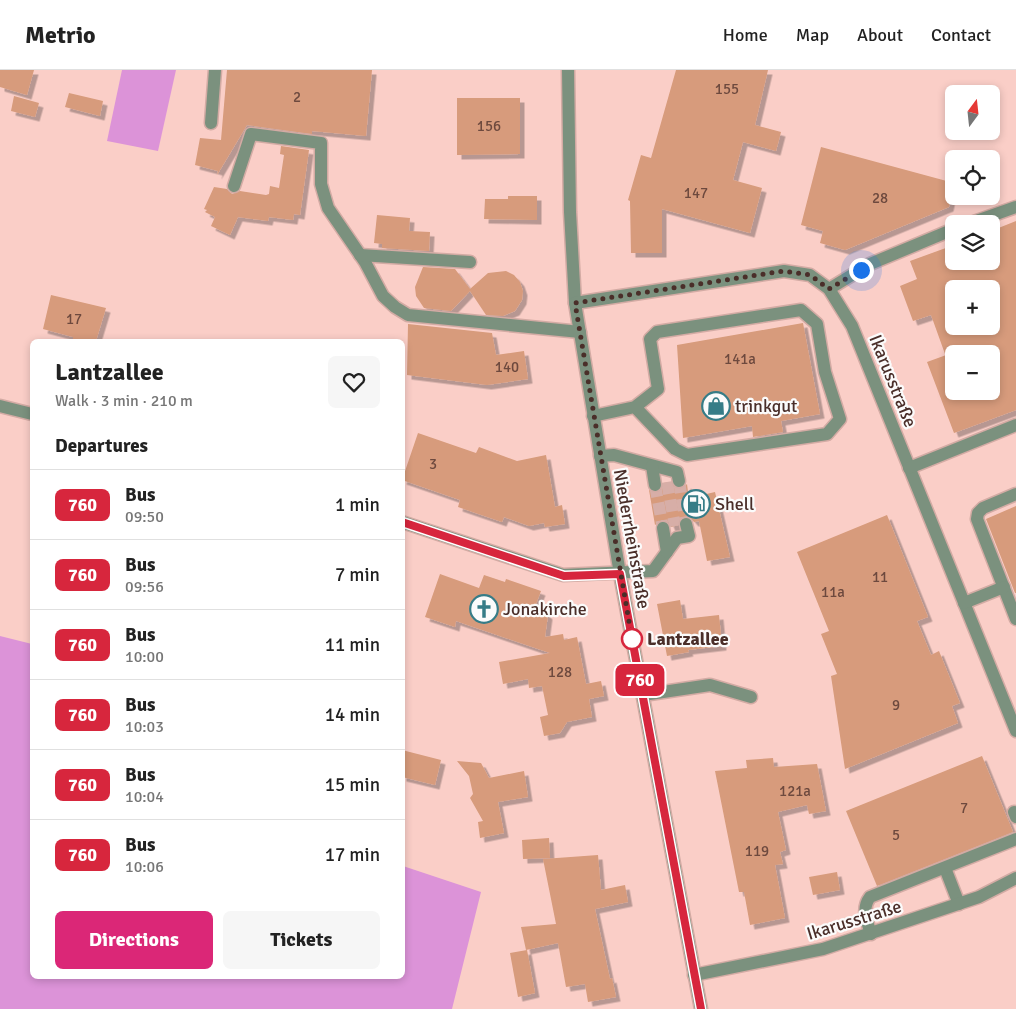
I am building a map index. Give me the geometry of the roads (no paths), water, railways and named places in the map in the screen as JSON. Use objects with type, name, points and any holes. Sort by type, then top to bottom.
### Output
[{"type":"street","points":[[211,123],[215,70]]},
{"type":"street","name":"Niederrheinstraße","points":[[568,70],[570,212],[575,303],[620,574],[701,1009]]},
{"type":"street","points":[[234,186],[251,134],[322,144],[321,184],[328,208],[360,255],[383,296],[395,307],[408,315],[580,332]]},
{"type":"street","points":[[993,215],[1016,207]]},
{"type":"street","points":[[829,289],[870,264],[945,233]]},
{"type":"street","points":[[360,255],[470,262]]},
{"type":"street","name":"Ikarusstraße","points":[[575,303],[784,271],[810,275],[829,289],[852,326],[1016,731]]},
{"type":"street","points":[[593,416],[635,407],[658,389],[650,339],[657,332],[801,310],[817,324],[826,372],[840,419],[827,434],[687,455],[675,449],[635,407]]},
{"type":"street","points":[[0,406],[30,414]]},
{"type":"street","points":[[909,468],[1016,426]]},
{"type":"street","points":[[600,456],[614,455],[677,472],[667,483],[652,466]]},
{"type":"street","points":[[1016,494],[983,508],[978,513],[977,520],[1016,619]]},
{"type":"street","points":[[405,523],[564,576],[653,571],[667,552],[675,529],[667,552]]},
{"type":"street","points":[[964,604],[1004,587]]},
{"type":"street","points":[[643,695],[710,685],[751,697]]},
{"type":"street","points":[[871,934],[865,912],[865,906],[870,897],[1016,839]]},
{"type":"street","points":[[945,868],[959,904]]},
{"type":"street","name":"Ikarusstraße","points":[[694,975],[823,950],[979,897],[1016,878]]},
{"type":"tunnel","points":[[679,481],[686,524]]},
{"type":"tunnel","points":[[667,482],[675,526]]},
{"type":"tunnel","points":[[655,485],[663,528]]},
{"type":"place","name":"trinkgut","points":[[716,406]]},
{"type":"place","name":"Shell","points":[[696,504]]},
{"type":"place","name":"Jonakirche","points":[[484,609]]},
{"type":"place","name":"Lantzallee","points":[[632,639]]}]
